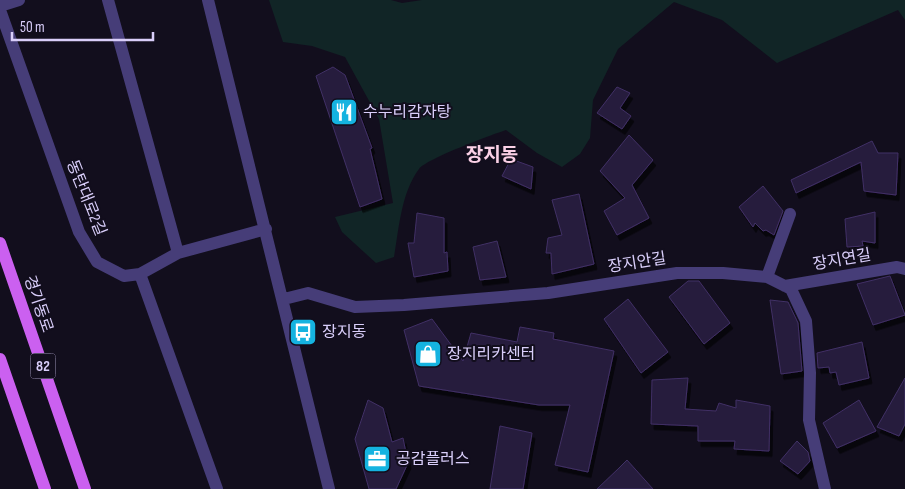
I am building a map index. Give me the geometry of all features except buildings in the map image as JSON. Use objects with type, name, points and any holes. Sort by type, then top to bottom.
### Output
[{"type":"main road","name":"경기동로","points":[[0,244],[85,489]]},
{"type":"main road","name":"82","points":[[0,360],[45,489]]},
{"type":"street","points":[[0,6],[19,0]]},
{"type":"street","points":[[108,0],[178,253]]},
{"type":"street","points":[[208,0],[284,299],[329,489]]},
{"type":"street","name":"동탄대로2길","points":[[0,10],[79,232],[98,262],[124,276],[140,274]]},
{"type":"street","points":[[767,277],[790,214]]},
{"type":"street","points":[[217,489],[140,274],[178,253],[266,229]]},
{"type":"street","name":"장지연길","points":[[785,286],[897,267],[905,269]]},
{"type":"street","name":"장지안길","points":[[284,299],[308,293],[355,307],[404,305],[548,293],[677,273],[723,273],[767,277],[791,290],[806,320],[810,373],[809,420],[825,489]]},
{"type":"green space","points":[[269,0],[391,0],[402,3],[422,0],[905,0],[905,20],[898,10],[777,63],[722,20],[674,2],[618,49],[593,100],[590,138],[580,154],[562,167],[537,153],[506,130],[433,159],[419,169],[408,189],[404,200],[394,257],[376,263],[342,232],[335,217],[393,203],[379,119],[345,57],[312,46],[283,42]]},
{"type":"place","name":"수누리감자탕","points":[[344,112]]},
{"type":"place","name":"장지동","points":[[303,332]]},
{"type":"place","name":"장지리카센터","points":[[428,354]]},
{"type":"place","name":"공감플러스","points":[[377,459]]},
{"type":"district","name":"장지동","points":[[492,155]]}]
